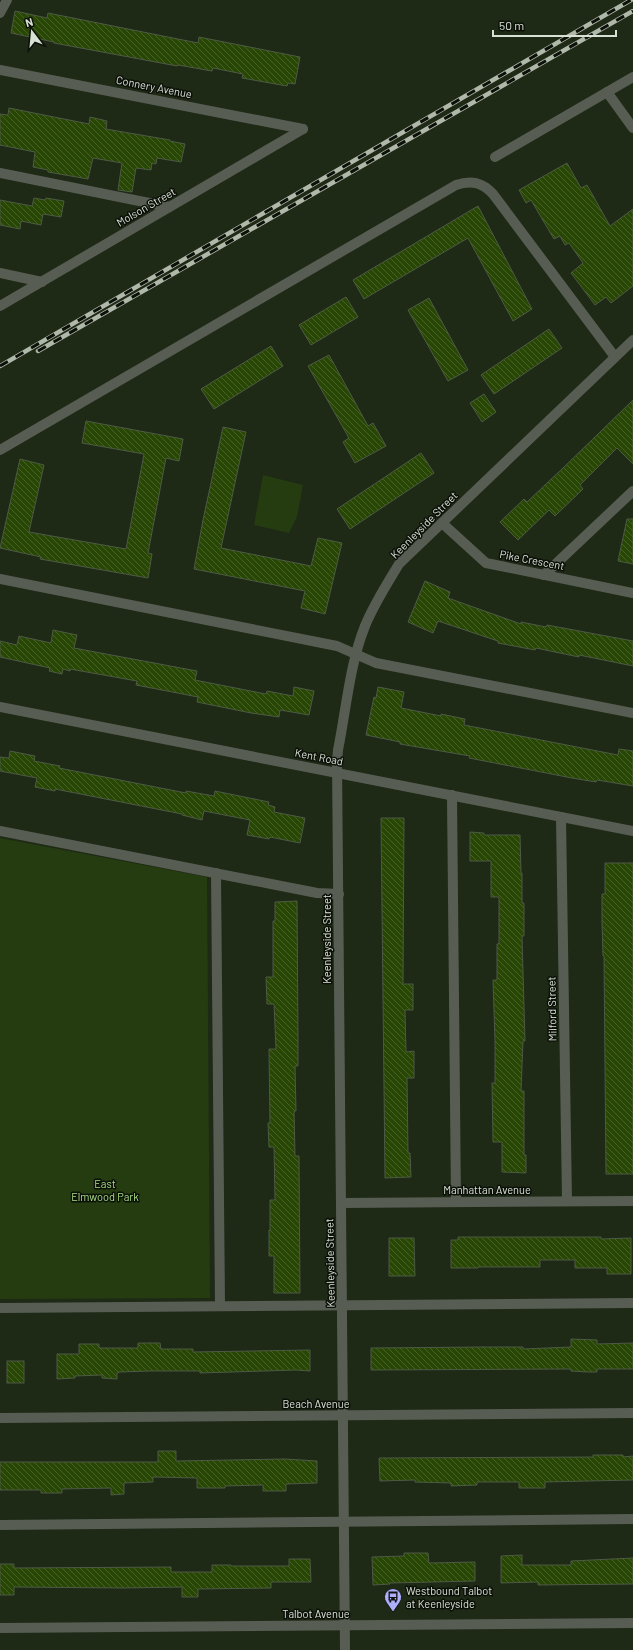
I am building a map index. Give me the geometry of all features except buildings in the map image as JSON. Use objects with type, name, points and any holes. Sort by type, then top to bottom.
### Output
[{"type":"street","points":[[0,12],[7,0]]},
{"type":"street","name":"Connery Avenue","points":[[0,70],[303,129]]},
{"type":"street","points":[[495,156],[633,77]]},
{"type":"street","points":[[607,92],[633,128]]},
{"type":"street","name":"Molson Street","points":[[0,306],[303,129]]},
{"type":"street","points":[[0,173],[169,207]]},
{"type":"street","points":[[0,450],[456,185],[468,182],[480,183],[493,194],[615,357]]},
{"type":"street","points":[[0,273],[42,282]]},
{"type":"street","name":"Keenleyside Street","points":[[345,1650],[337,773],[338,750],[356,654],[365,626],[379,597],[399,564],[633,340]]},
{"type":"street","points":[[544,575],[633,490]]},
{"type":"street","name":"Pike Crescent","points":[[442,523],[486,564],[633,593]]},
{"type":"street","points":[[0,579],[337,646],[376,662],[633,713]]},
{"type":"street","name":"Kent Road","points":[[0,707],[633,831]]},
{"type":"street","points":[[452,795],[456,1202]]},
{"type":"street","name":"Milford Street","points":[[561,817],[567,1201]]},
{"type":"street","points":[[0,831],[317,893],[339,894]]},
{"type":"street","points":[[216,873],[220,1306]]},
{"type":"street","name":"Manhattan Avenue","points":[[341,1203],[633,1201]]},
{"type":"street","points":[[0,1308],[633,1303]]},
{"type":"street","name":"Beach Avenue","points":[[0,1418],[633,1413]]},
{"type":"street","points":[[0,1525],[633,1519]]},
{"type":"street","name":"Talbot Avenue","points":[[0,1628],[633,1623]]},
{"type":"green space","points":[[263,475],[303,485],[297,517],[289,533],[254,525]]},
{"type":"green space","name":"East Elmwood Park","points":[[0,838],[207,877],[210,1298],[0,1299]]},
{"type":"railway","points":[[0,366],[631,0]]},
{"type":"railway","points":[[38,351],[633,11]]},
{"type":"place","name":"Westbound Talbot at Keenleyside","points":[[393,1612]]}]
